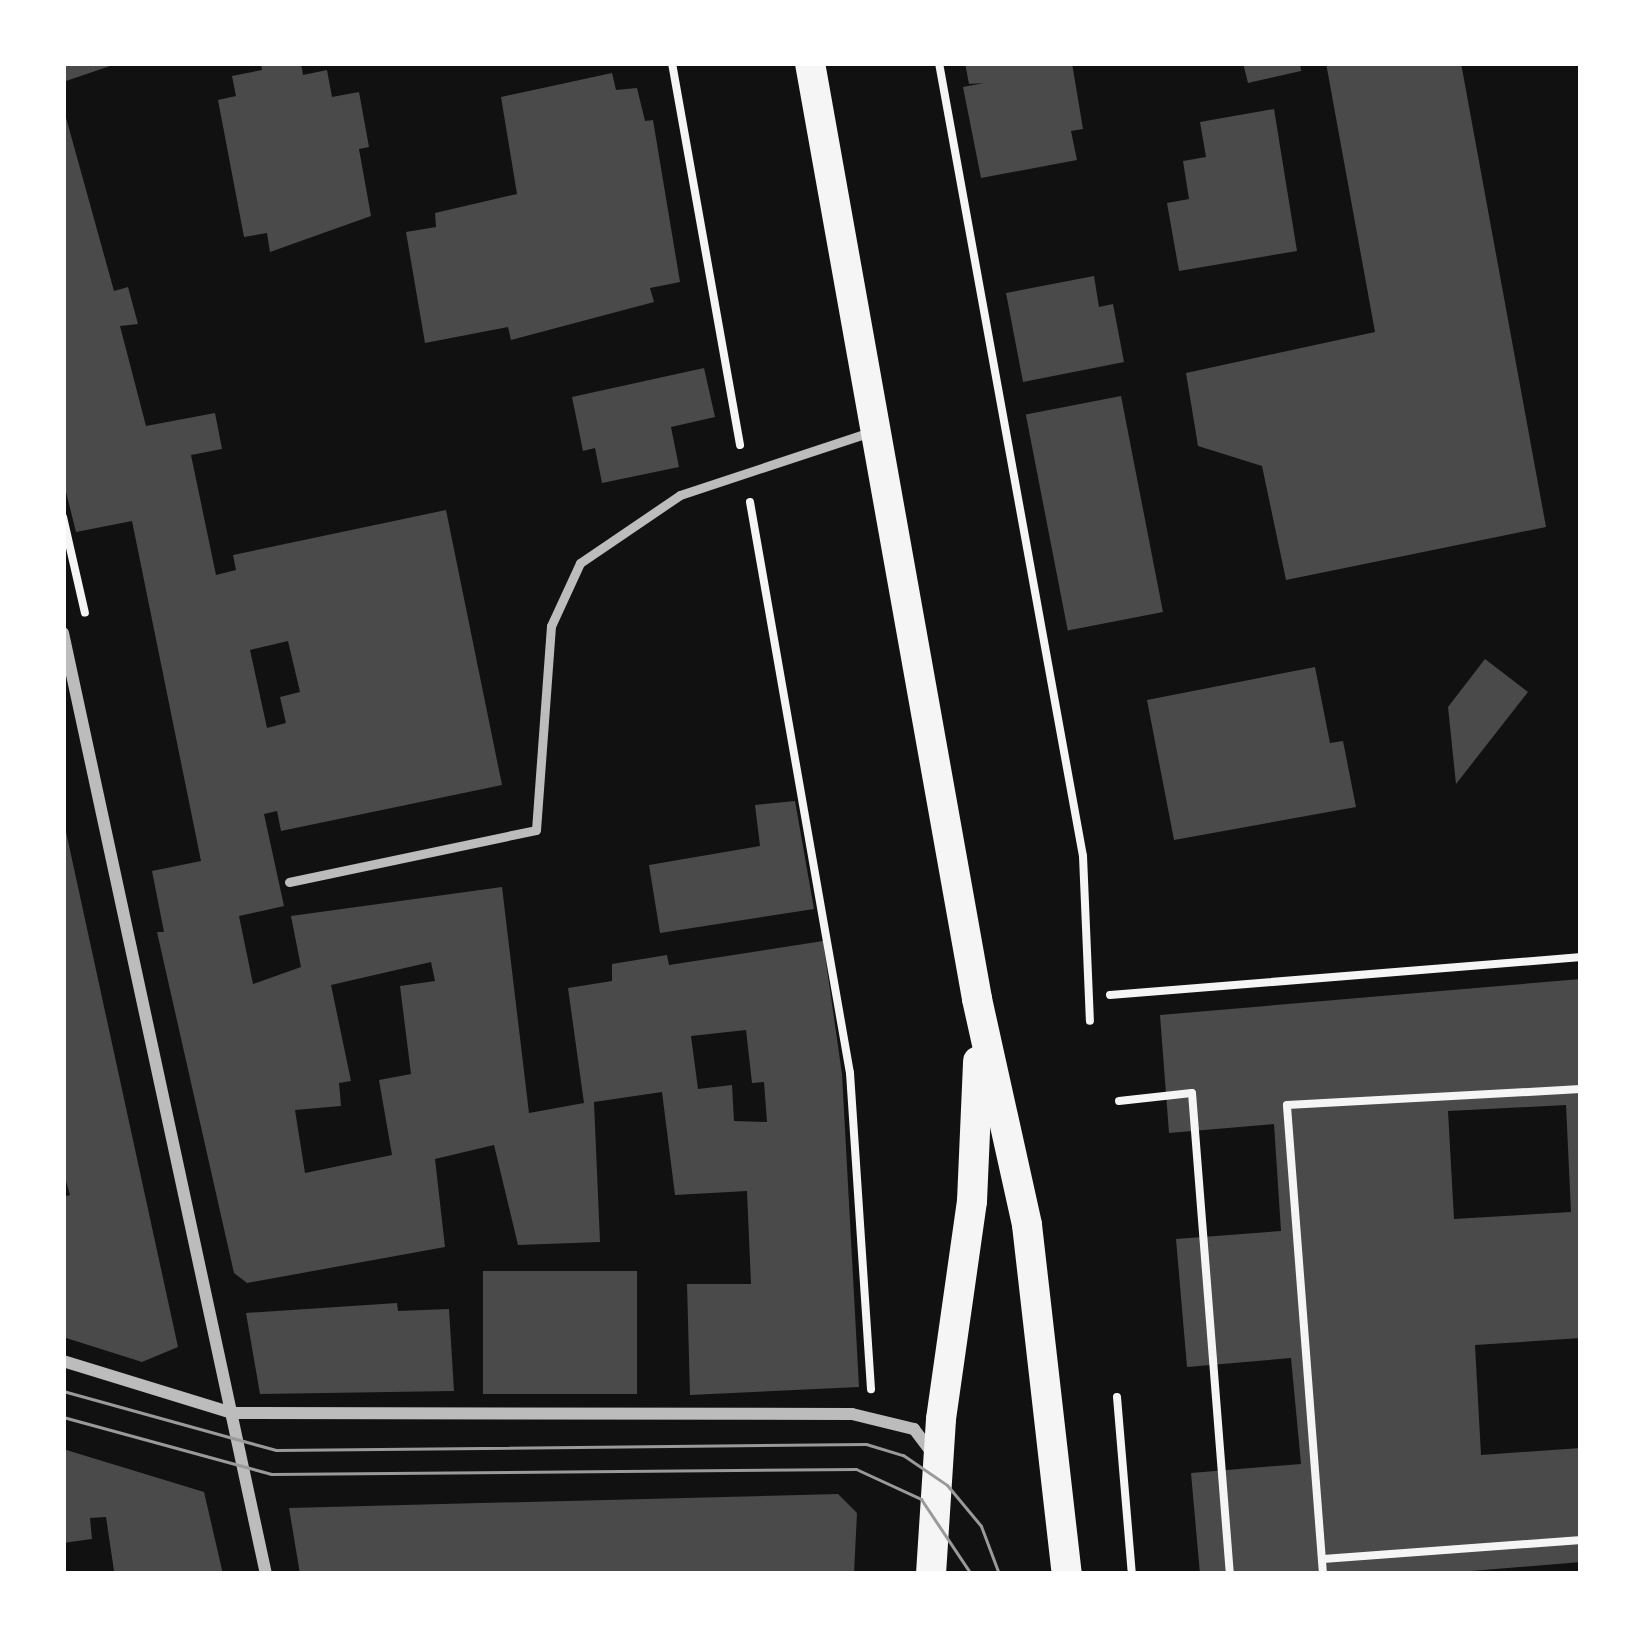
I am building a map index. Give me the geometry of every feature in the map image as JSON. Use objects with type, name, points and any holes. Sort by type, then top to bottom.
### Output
[{"type":"main road","points":[[811,63],[977,999],[1027,1225],[1067,1574]]},
{"type":"main road","points":[[931,1574],[936,1463],[972,1202],[977,999]]},
{"type":"street","points":[[63,633],[266,1574]]},
{"type":"street","points":[[63,1361],[232,1413],[852,1414],[914,1430],[936,1463]]},
{"type":"lane","points":[[289,882],[536,830],[551,626],[567,581],[644,514],[745,472],[876,430]]},
{"type":"path","points":[[672,63],[850,1073],[871,1391]]},
{"type":"path","points":[[939,63],[1083,856],[1090,1021]]},
{"type":"path","points":[[1110,995],[1581,957]]},
{"type":"path","points":[[1323,1574],[1288,1105],[1581,1089]]},
{"type":"path","points":[[1119,1101],[1192,1093],[1230,1574]]},
{"type":"path","points":[[1117,1396],[1132,1574]]},
{"type":"path","points":[[1323,1559],[1581,1540]]},
{"type":"building","points":[[63,63],[115,63],[116,64],[63,82]]},
{"type":"building","points":[[261,63],[301,63],[303,75],[327,70],[332,97],[359,92],[369,147],[359,149],[371,216],[270,252],[267,233],[244,237],[218,100],[236,96],[232,76],[262,70]]},
{"type":"building","points":[[965,63],[1072,63],[1083,129],[1071,131],[1077,160],[981,178],[963,87],[984,83],[969,84]]},
{"type":"building","points":[[1243,63],[1300,63],[1301,71],[1248,83]]},
{"type":"building","points":[[1326,63],[1461,63],[1546,527],[1286,580],[1262,466],[1198,446],[1186,373],[1375,332]]},
{"type":"building","points":[[612,73],[616,90],[637,88],[645,121],[653,120],[680,282],[650,288],[654,302],[511,340],[508,327],[425,343],[406,232],[436,227],[435,213],[517,194],[501,97]]},
{"type":"building","points":[[1274,109],[1297,251],[1179,271],[1167,203],[1189,199],[1183,161],[1206,157],[1200,122]]},
{"type":"building","points":[[65,114],[114,291],[128,287],[138,324],[120,326],[146,426],[215,413],[222,449],[191,455],[216,575],[236,570],[233,555],[446,510],[502,785],[281,831],[277,811],[264,814],[284,906],[239,916],[253,984],[301,967],[291,916],[502,887],[529,1113],[584,1103],[568,988],[612,981],[612,964],[667,955],[669,965],[823,941],[842,1074],[859,1387],[690,1395],[687,1284],[751,1284],[747,1191],[675,1195],[662,1092],[594,1102],[600,1242],[518,1245],[494,1145],[435,1159],[445,1247],[247,1283],[234,1273],[157,932],[164,932],[152,871],[201,861],[132,521],[76,532],[63,480]],"holes":[[[288,641],[300,692],[280,697],[286,723],[267,728],[250,650]],[[431,962],[435,981],[400,986],[411,1074],[379,1080],[392,1155],[305,1173],[295,1110],[341,1106],[339,1083],[351,1081],[331,985]],[[746,1030],[752,1083],[764,1082],[767,1122],[734,1121],[732,1085],[698,1089],[691,1036]]]},
{"type":"building","points":[[1094,276],[1099,307],[1113,304],[1124,362],[1023,382],[1006,293]]},
{"type":"building","points":[[704,368],[715,417],[671,427],[679,467],[602,483],[595,448],[583,451],[572,397]]},
{"type":"building","points":[[1121,396],[1163,612],[1068,630],[1026,415]]},
{"type":"building","points":[[1485,659],[1528,692],[1456,784],[1448,707]]},
{"type":"building","points":[[1315,667],[1330,743],[1343,741],[1356,807],[1174,840],[1147,700]]},
{"type":"building","points":[[795,801],[814,909],[660,933],[649,865],[760,846],[755,805]]},
{"type":"building","points":[[63,818],[178,1347],[142,1362],[63,1337],[63,1197],[70,1195],[63,1171]]},
{"type":"building","points":[[1581,979],[1581,1338],[1475,1345],[1481,1455],[1581,1448],[1581,1562],[1435,1574],[1200,1574],[1191,1473],[1301,1464],[1291,1358],[1187,1367],[1176,1239],[1281,1231],[1274,1124],[1169,1133],[1160,1015]],"holes":[[[1566,1105],[1571,1212],[1454,1219],[1448,1111]]]},
{"type":"building","points":[[483,1271],[637,1271],[637,1394],[483,1394]]},
{"type":"building","points":[[397,1303],[398,1311],[449,1309],[454,1391],[260,1394],[246,1313]]},
{"type":"building","points":[[63,1449],[204,1492],[223,1574],[114,1571],[106,1517],[90,1518],[92,1539],[63,1543]]},
{"type":"building","points":[[838,1494],[857,1513],[854,1574],[300,1574],[289,1508]]},
{"type":"tram line","points":[[63,1391],[276,1450],[866,1444],[903,1455],[947,1485],[981,1526],[999,1574]]},
{"type":"tram line","points":[[63,1417],[271,1474],[856,1469],[921,1499],[971,1574]]}]
